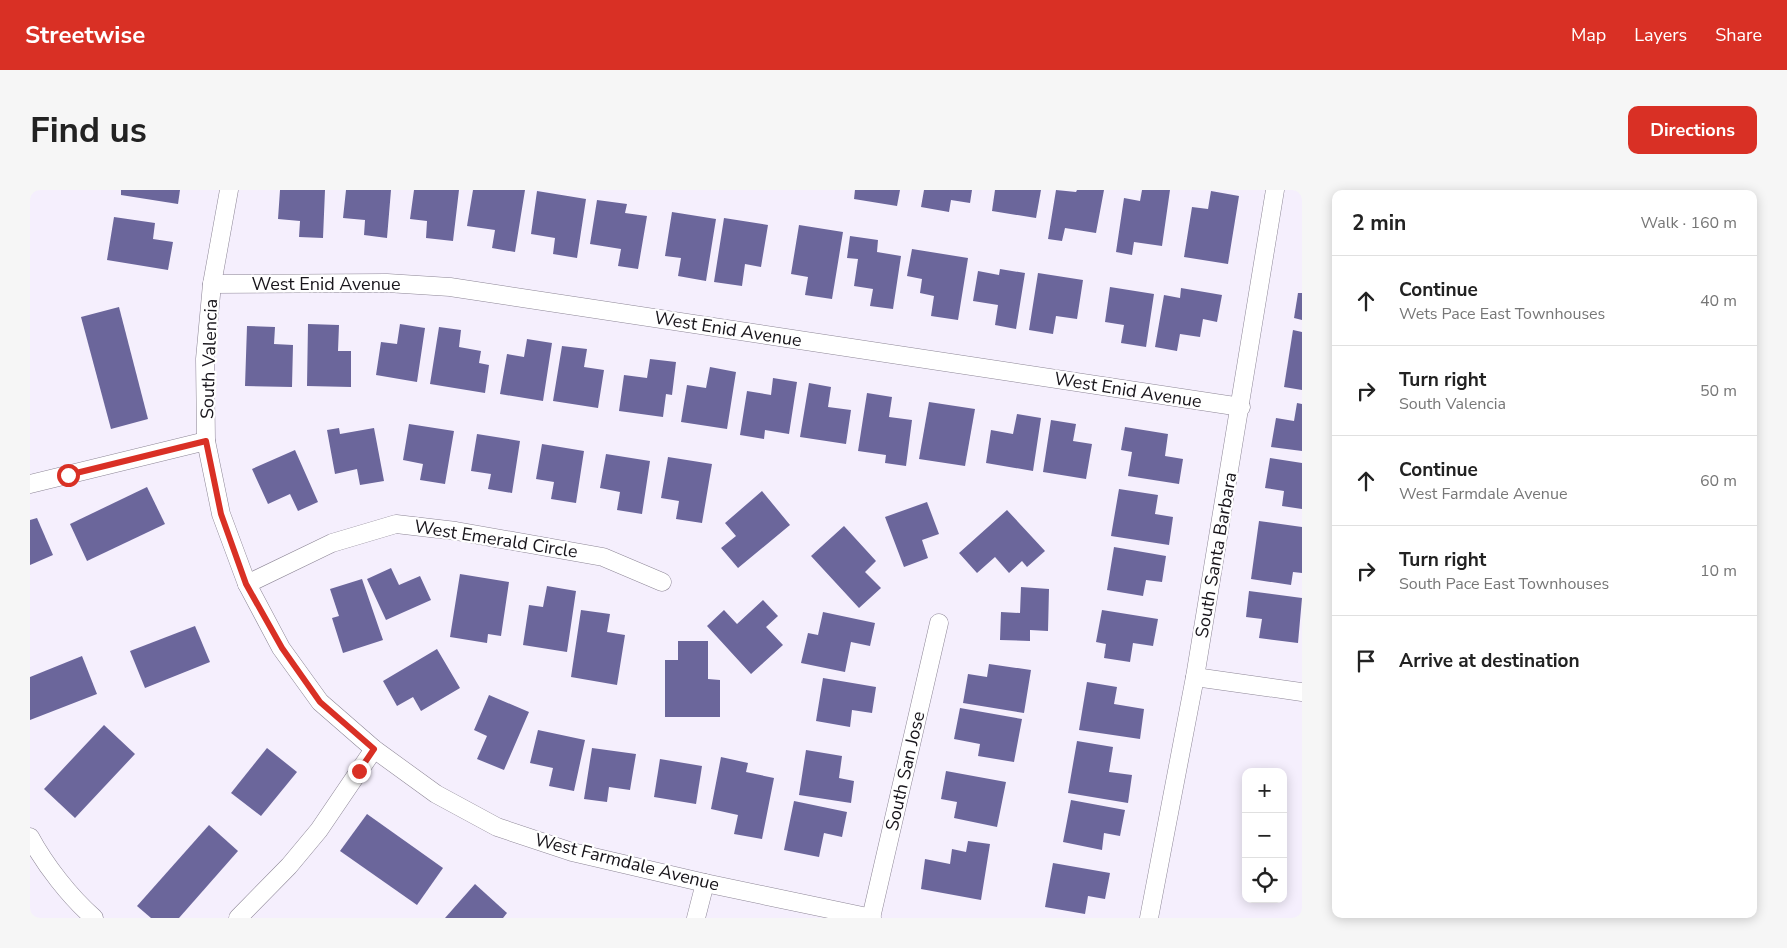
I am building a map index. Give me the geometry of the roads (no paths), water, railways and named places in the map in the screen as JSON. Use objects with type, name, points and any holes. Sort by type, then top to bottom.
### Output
[{"type":"street","name":"South Valencia","points":[[229,190],[212,284],[205,359],[206,441],[221,514],[246,584]]},
{"type":"street","name":"South Santa Barbara","points":[[1149,918],[1196,677],[1275,190]]},
{"type":"street","name":"West Enid Avenue","points":[[212,284],[387,282],[450,287],[1241,407]]},
{"type":"street","points":[[30,484],[206,441]]},
{"type":"street","name":"West Emerald Circle","points":[[246,584],[332,543],[396,524],[456,531],[603,556],[662,582]]},
{"type":"street","name":"West Farmdale Avenue","points":[[246,584],[282,648],[320,702],[374,749],[436,794],[496,827],[572,852],[705,883],[872,918]]},
{"type":"street","name":"South San Jose","points":[[872,918],[939,623]]},
{"type":"street","points":[[1196,677],[1302,692]]},
{"type":"street","points":[[238,918],[289,866],[319,830],[374,749]]},
{"type":"street","points":[[30,837],[40,854],[84,909],[94,918]]},
{"type":"street","points":[[696,918],[705,883]]}]
